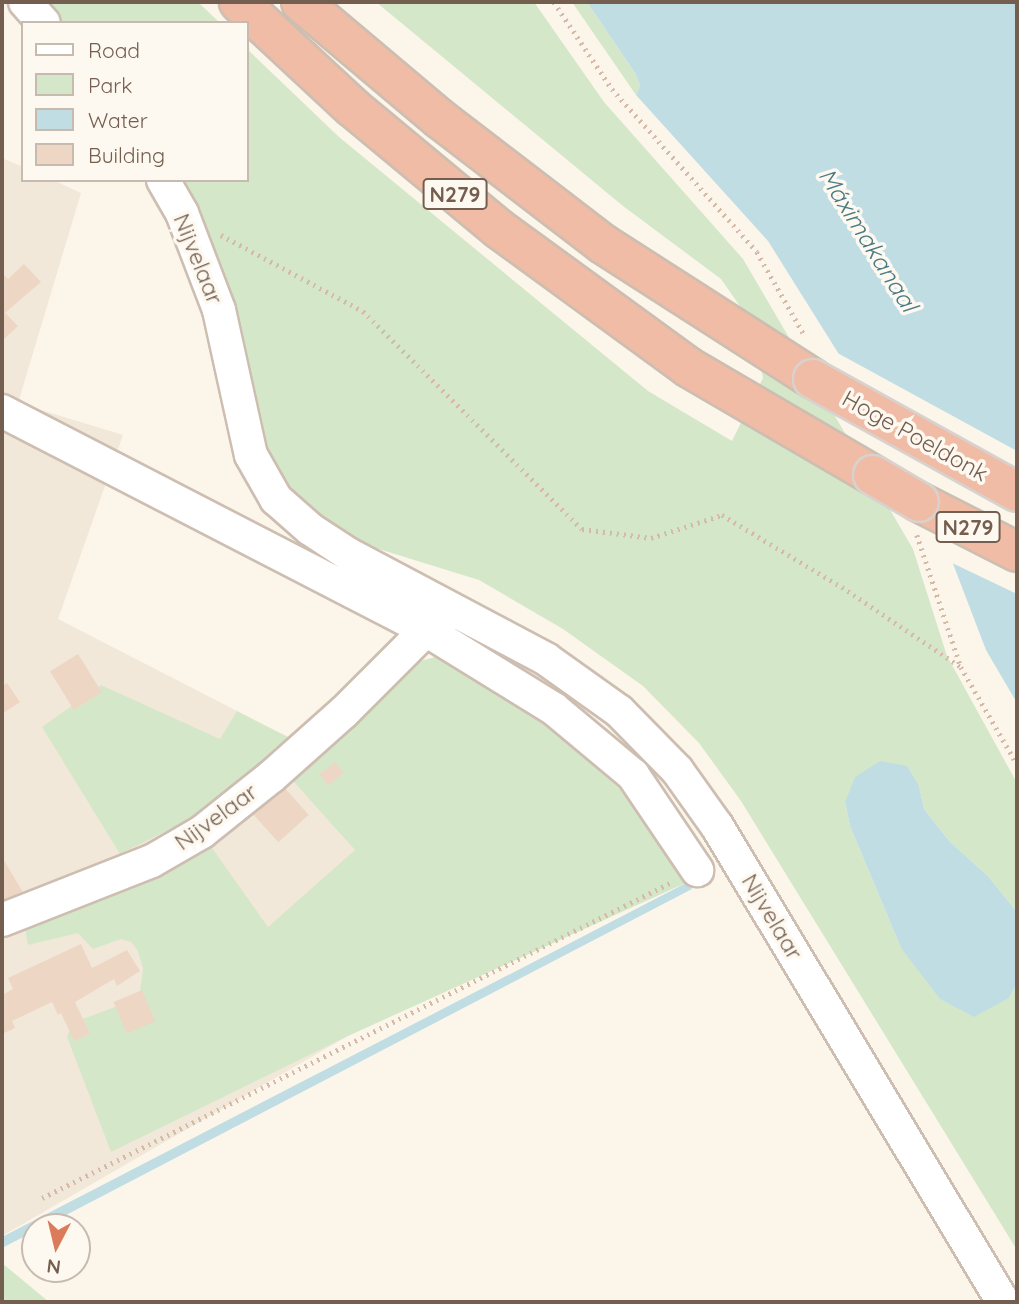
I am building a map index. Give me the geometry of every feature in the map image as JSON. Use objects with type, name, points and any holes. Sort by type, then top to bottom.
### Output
[{"type":"highway","name":"N279","points":[[239,2],[352,107],[479,214],[688,367],[873,475],[1017,552]]},
{"type":"highway","name":"Hoge Poeldonk","points":[[301,2],[440,120],[603,244],[813,379],[1017,492]]},
{"type":"street","points":[[25,2],[42,21]]},
{"type":"street","name":"Nijvelaar","points":[[164,182],[182,214],[219,310],[251,455],[276,499],[310,529],[348,554],[546,659],[619,711],[677,770],[717,826],[1003,1302]]},
{"type":"street","points":[[2,411],[426,630],[554,709],[633,775],[697,870]]},
{"type":"street","points":[[240,536],[276,499]]},
{"type":"street","name":"Nijvelaar","points":[[2,920],[152,861],[202,832],[344,712],[426,630],[457,610]]},
{"type":"path","points":[[182,214],[363,311],[582,529],[651,538],[722,515],[842,587],[961,667],[1017,764]]},
{"type":"path","points":[[42,1198],[697,870]]},
{"type":"shaded area","points":[[2,158],[21,166],[21,182],[57,182],[81,193],[18,403],[123,435],[58,619],[237,711],[355,850],[348,1036],[42,1213],[21,1213],[21,1225],[2,1236]]},
{"type":"green space","points":[[40,2],[198,2],[218,21],[56,21]]},
{"type":"green space","points":[[376,2],[534,2],[604,102],[743,259],[913,549],[947,656],[1017,783],[1017,912],[987,875],[950,842],[924,809],[919,786],[845,802],[850,826],[901,948],[1009,998],[1017,983],[1017,1250],[741,801],[699,743],[643,686],[563,629],[479,580],[340,537],[283,490],[261,449],[180,182],[248,182],[248,50],[339,137],[648,391],[732,441],[763,378],[751,322],[721,279],[623,206]]},
{"type":"green space","points":[[572,2],[587,2],[635,73],[640,85],[636,95]]},
{"type":"green space","points":[[439,656],[528,708],[576,743],[630,800],[673,855],[688,882],[348,1036],[111,1152],[67,1037],[72,1023],[139,998],[143,969],[138,951],[131,942],[121,939],[93,949],[78,933],[28,945],[23,918],[205,838],[268,927],[355,850],[286,773],[416,662]]},
{"type":"green space","points":[[101,685],[220,739],[237,711],[294,740],[250,780],[196,816],[120,854],[42,727]]},
{"type":"green space","points":[[2,1263],[21,1279],[21,1283],[26,1283],[49,1302],[2,1302]]},
{"type":"water","name":"Máximakanaal","points":[[587,2],[1017,2],[1017,703],[986,650],[947,548],[857,383],[768,241],[636,95],[640,85],[635,73]]},
{"type":"water","points":[[880,761],[907,766],[919,786],[924,809],[950,842],[987,875],[1017,912],[1017,983],[1009,998],[974,1017],[940,999],[901,948],[850,826],[845,802],[855,777]]},
{"type":"water","points":[[688,882],[692,889],[70,1213],[48,1213]]},
{"type":"water","points":[[21,1227],[21,1238],[2,1248],[2,1237]]},
{"type":"pier","points":[[832,350],[1017,451],[1017,594],[948,561]]},
{"type":"building","points":[[24,264],[41,282],[5,313],[18,326],[2,341],[2,273],[8,279]]},
{"type":"building","points":[[78,654],[102,692],[74,710],[50,671]]},
{"type":"building","points":[[7,683],[20,702],[2,714],[2,686]]},
{"type":"building","points":[[335,762],[344,773],[328,785],[319,775]]},
{"type":"building","points":[[282,785],[309,815],[278,842],[252,812]]},
{"type":"building","points":[[2,857],[24,894],[5,905],[2,899]]},
{"type":"building","points":[[81,944],[92,968],[127,950],[140,971],[117,986],[114,979],[75,1002],[90,1034],[74,1041],[61,1013],[58,1015],[52,1002],[12,1021],[15,1028],[2,1034],[2,995],[13,989],[8,978]]},
{"type":"building","points":[[142,990],[155,1021],[127,1033],[113,1002]]}]
